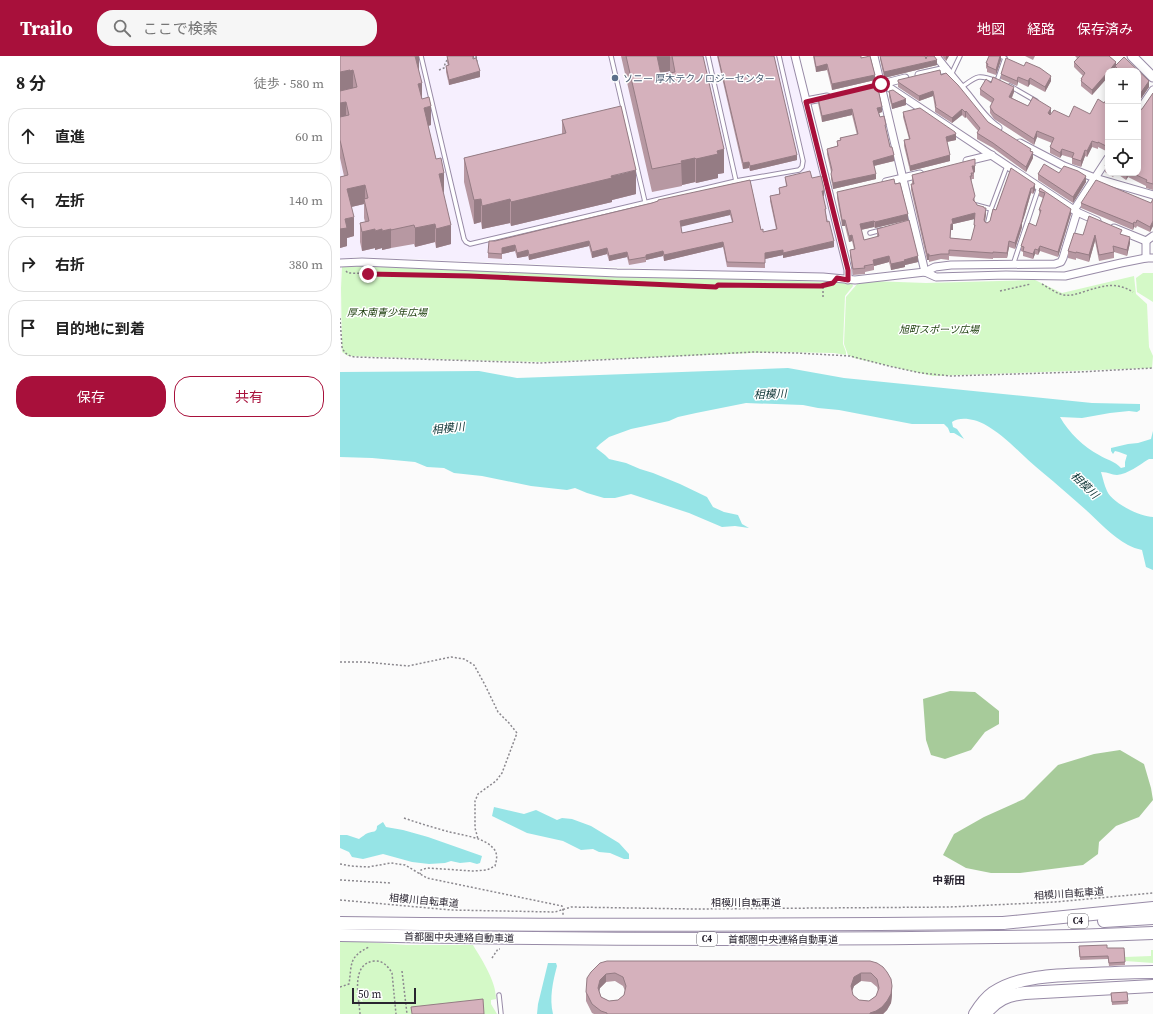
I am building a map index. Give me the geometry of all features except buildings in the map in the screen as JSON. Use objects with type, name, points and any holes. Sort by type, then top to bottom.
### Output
[{"type":"highway","points":[[1003,923],[1153,908]]},
{"type":"highway","name":"首都圏中央連絡自動車道","points":[[340,922],[457,925],[846,924],[1003,923],[1153,918]]},
{"type":"highway","name":"首都圏中央連絡自動車道","points":[[340,935],[846,939],[1074,936],[1153,933]]},
{"type":"highway","points":[[1074,936],[1120,938],[1153,937]]},
{"type":"highway","points":[[975,1014],[993,993],[1007,986],[1024,981],[1056,975],[1153,972]]},
{"type":"highway","points":[[986,1014],[990,1008],[1000,1000],[1011,995],[1153,986]]},
{"type":"main road","points":[[1132,56],[1153,77]]},
{"type":"street","points":[[795,56],[806,102],[832,194],[848,270],[848,280]]},
{"type":"street","points":[[874,56],[879,85],[903,178],[910,223],[925,272]]},
{"type":"street","points":[[936,56],[991,124],[1004,132]]},
{"type":"street","points":[[879,85],[946,68]]},
{"type":"street","points":[[879,85],[1008,165],[1076,211],[1146,240]]},
{"type":"street","points":[[1141,108],[1153,90]]},
{"type":"street","points":[[806,102],[836,95]]},
{"type":"street","points":[[1017,141],[1064,166],[1095,178],[1153,195]]},
{"type":"street","points":[[962,163],[992,155]]},
{"type":"street","points":[[341,264],[362,262],[617,273],[823,277],[855,280],[925,272],[935,267],[951,265],[1056,264],[1060,262],[1076,211],[1105,163]]},
{"type":"street","points":[[881,183],[925,172]]},
{"type":"street","points":[[1146,240],[1153,236]]},
{"type":"street","points":[[925,272],[936,276],[1006,275],[1038,279],[1065,276],[1104,266],[1150,258],[1146,240]]},
{"type":"lane","points":[[421,56],[464,239],[470,244],[736,181],[799,170],[802,167],[803,161],[779,56]]},
{"type":"lane","points":[[612,56],[645,202]]},
{"type":"lane","points":[[708,56],[736,181]]},
{"type":"lane","points":[[951,76],[960,56]]},
{"type":"lane","points":[[997,81],[1006,58],[1000,56]]},
{"type":"lane","points":[[962,87],[974,78],[980,76],[1002,83]]},
{"type":"lane","points":[[1008,86],[1040,104]]},
{"type":"lane","points":[[988,226],[991,209],[1008,165]]},
{"type":"lane","points":[[1012,264],[1039,187]]},
{"type":"lane","points":[[976,205],[991,209]]},
{"type":"lane","points":[[870,233],[884,229]]},
{"type":"lane","points":[[499,995],[501,1014]]},
{"type":"path","points":[[473,56],[474,58],[476,57],[477,62]]},
{"type":"path","points":[[439,70],[444,68],[450,57]]},
{"type":"path","points":[[341,264],[348,273],[469,276],[716,287],[718,285],[824,286],[833,283],[837,278]]},
{"type":"path","points":[[823,277],[823,297]]},
{"type":"path","points":[[1000,291],[1038,279],[1060,294],[1065,295],[1072,295],[1107,285],[1126,288],[1133,292]]},
{"type":"path","points":[[340,318],[343,351],[348,355],[355,357],[540,363],[747,353],[796,353],[850,356],[907,370],[934,375],[950,376],[1153,368]]},
{"type":"path","points":[[340,662],[365,662],[408,666],[451,657],[464,659],[474,665],[486,685],[498,712],[509,722],[517,733],[502,773],[496,781],[478,794],[475,801],[475,828],[478,839]]},
{"type":"path","points":[[404,818],[478,839],[493,847],[496,854],[495,866],[487,870],[473,871],[427,868],[421,870],[420,874]]},
{"type":"path","points":[[340,864],[368,867],[391,863],[404,865],[427,878],[562,906],[563,910]]},
{"type":"path","points":[[340,880],[391,883]]},
{"type":"path","name":"相模川自転車道","points":[[340,900],[450,910],[555,912],[571,907],[693,909],[950,907],[1055,902],[1153,893]]},
{"type":"path","points":[[340,987],[349,984],[353,960],[359,953],[373,945]]},
{"type":"path","points":[[360,1014],[357,982],[358,974],[362,968],[373,961],[385,964],[389,967],[392,973],[396,1014]]},
{"type":"path","points":[[402,971],[407,1014]]},
{"type":"shaded area","points":[[340,56],[793,56],[844,272],[842,274],[716,271],[356,257],[340,259]]},
{"type":"green space","name":"厚木南青少年広場","points":[[357,266],[852,283],[853,286],[845,296],[843,344],[846,355],[834,353],[776,352],[543,362],[348,356],[342,352],[342,267]]},
{"type":"green space","points":[[1143,273],[1153,273],[1153,302],[1137,292],[1136,278]]},
{"type":"green space","name":"旭町スポーツ広場","points":[[1134,276],[1136,294],[1147,304],[1149,347],[1153,356],[1152,368],[933,376],[854,358],[848,355],[844,344],[846,297],[858,283],[871,281],[926,283],[1035,280],[1062,293]]},
{"type":"green space","points":[[950,691],[975,692],[999,711],[999,724],[985,732],[971,750],[945,759],[931,755],[926,740],[923,699]]},
{"type":"green space","points":[[1120,750],[1144,764],[1153,800],[1139,817],[1116,826],[1099,842],[1098,854],[1083,865],[1020,873],[991,873],[966,868],[943,855],[954,834],[984,817],[1024,799],[1058,765],[1094,754]]},
{"type":"green space","points":[[340,940],[406,945],[473,945],[494,985],[496,999],[491,1000],[491,1004],[497,1014],[340,1014]]},
{"type":"green space","points":[[1151,950],[1153,950],[1153,963],[1125,961],[1113,951],[1124,951],[1125,957],[1151,956]]},
{"type":"water","name":"相模川","points":[[788,368],[844,378],[1092,403],[1140,404],[1140,410],[1137,412],[1129,411],[1110,413],[1082,418],[1060,417],[1072,434],[1082,444],[1121,468],[1125,467],[1127,455],[1115,451],[1113,454],[1111,448],[1151,439],[1153,431],[1153,459],[1149,459],[1125,473],[1117,475],[1101,472],[1104,484],[1110,496],[1134,512],[1153,517],[1153,570],[1146,567],[1142,550],[1128,545],[1111,533],[1000,434],[980,422],[968,419],[959,419],[952,422],[953,427],[957,429],[964,439],[954,433],[950,433],[944,424],[912,424],[839,410],[803,405],[746,403],[678,417],[669,421],[631,429],[609,437],[596,448],[609,459],[626,463],[653,473],[707,497],[713,507],[724,512],[738,515],[742,524],[749,528],[735,526],[722,527],[689,513],[631,494],[615,498],[604,498],[575,488],[567,490],[531,486],[482,476],[454,473],[444,468],[427,467],[415,462],[340,457],[340,372],[479,371],[517,378]]},
{"type":"water","points":[[494,807],[524,814],[536,810],[557,820],[562,818],[572,819],[591,826],[619,843],[629,854],[629,859],[624,859],[610,853],[599,852],[593,849],[581,850],[563,841],[527,833],[492,816]]},
{"type":"water","points":[[383,822],[386,827],[428,837],[482,856],[480,863],[460,863],[451,861],[429,864],[412,862],[383,854],[363,859],[352,857],[349,852],[340,848],[340,835],[347,835],[359,839],[367,833],[375,831],[377,826]]},
{"type":"water","points":[[548,963],[556,963],[557,966],[551,996],[553,1014],[537,1014],[538,1004]]},
{"type":"place","name":"ソニー 厚木テクノロジーセンター","points":[[615,78]]},
{"type":"district","name":"中新田","points":[[949,880]]},
{"type":"route","points":[[368,274],[469,276],[716,287],[718,285],[821,286],[833,283],[837,278],[848,280],[848,270],[806,102],[881,84]]}]
